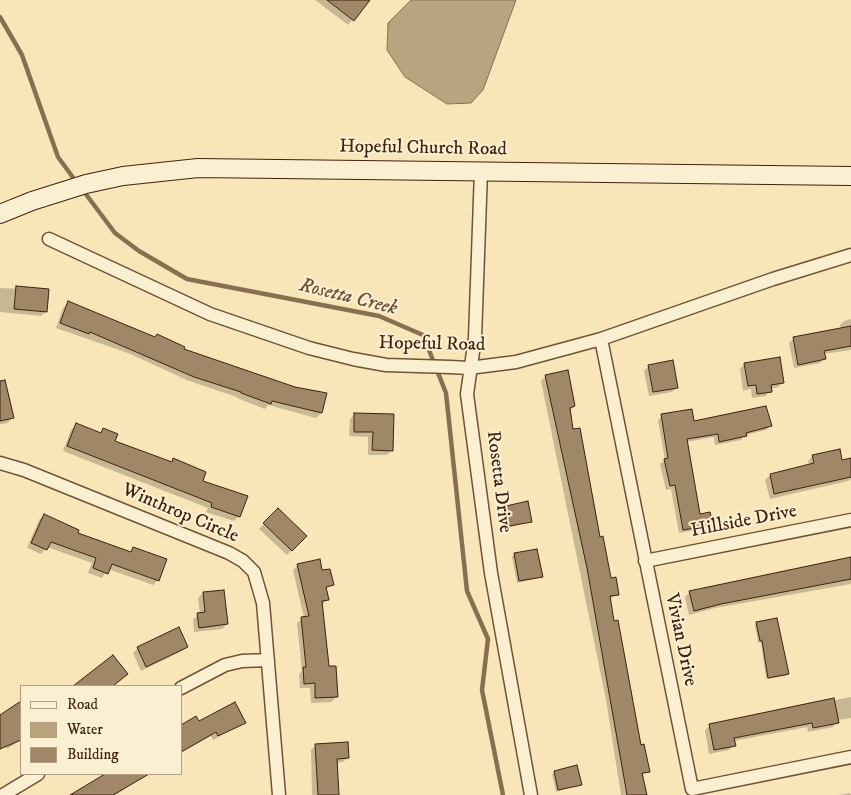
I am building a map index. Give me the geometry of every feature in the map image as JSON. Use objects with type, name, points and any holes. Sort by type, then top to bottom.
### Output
[{"type":"main road","name":"Hopeful Church Road","points":[[0,214],[32,201],[109,180],[160,171],[198,168],[851,176]]},
{"type":"street","name":"Rosetta Drive","points":[[481,171],[475,338],[469,368],[467,394],[491,573],[531,795]]},
{"type":"street","name":"Hopeful Road","points":[[49,239],[210,314],[310,348],[386,365],[450,368],[469,368],[516,362],[601,339],[773,279],[851,255]]},
{"type":"street","name":"Vivian Drive","points":[[601,339],[692,789],[851,757]]},
{"type":"street","name":"Winthrop Circle","points":[[0,463],[24,470],[243,561],[254,572],[260,587],[279,795]]},
{"type":"street","name":"Hillside Drive","points":[[645,561],[851,520]]},
{"type":"street","points":[[182,687],[224,665],[242,661],[268,660]]},
{"type":"street","points":[[3,795],[36,775]]},
{"type":"water","points":[[411,0],[516,0],[483,90],[471,103],[447,104],[405,77],[387,50],[388,23]]},
{"type":"building","points":[[327,0],[370,0],[354,21]]},
{"type":"building","points":[[16,286],[49,289],[47,312],[14,309]]},
{"type":"building","points":[[68,301],[155,337],[157,334],[185,347],[184,349],[295,387],[327,393],[322,413],[272,401],[271,404],[194,377],[90,332],[89,334],[60,323]]},
{"type":"building","points":[[851,326],[851,346],[824,351],[826,359],[798,365],[793,337]]},
{"type":"building","points":[[780,357],[784,383],[771,385],[772,392],[757,394],[756,385],[748,386],[744,363]]},
{"type":"building","points":[[673,360],[678,388],[653,392],[648,365]]},
{"type":"building","points":[[568,370],[575,406],[570,408],[573,429],[580,428],[600,537],[603,536],[611,578],[616,577],[619,595],[610,596],[614,621],[618,620],[641,745],[644,744],[650,772],[642,773],[647,795],[627,795],[587,568],[545,375]]},
{"type":"building","points":[[5,380],[14,418],[0,421],[0,381]]},
{"type":"building","points":[[766,406],[772,426],[746,433],[747,436],[719,442],[718,434],[687,439],[700,514],[710,512],[713,525],[683,530],[675,485],[670,486],[664,459],[668,458],[661,414],[692,409],[694,421]]},
{"type":"building","points":[[354,413],[394,414],[393,451],[372,450],[373,432],[354,432]]},
{"type":"building","points":[[76,423],[101,433],[103,428],[118,434],[115,441],[172,462],[173,458],[206,472],[203,481],[248,496],[240,517],[211,507],[212,503],[67,446]]},
{"type":"building","points":[[840,449],[842,460],[851,458],[851,477],[774,494],[770,474],[814,463],[812,455]]},
{"type":"building","points":[[528,501],[532,522],[509,526],[506,506]]},
{"type":"building","points":[[278,508],[307,536],[292,551],[263,523]]},
{"type":"building","points":[[44,514],[79,530],[78,533],[131,552],[133,547],[167,559],[159,581],[112,564],[108,574],[93,568],[96,558],[51,542],[47,550],[31,543]]},
{"type":"building","points":[[537,549],[543,577],[519,581],[514,553]]},
{"type":"building","points":[[851,557],[851,579],[694,611],[689,591]]},
{"type":"building","points":[[320,559],[322,570],[330,569],[334,585],[326,587],[329,600],[322,601],[329,666],[336,666],[338,697],[315,698],[315,683],[304,684],[303,667],[306,667],[301,617],[309,616],[297,564]]},
{"type":"building","points":[[224,590],[228,624],[199,628],[197,613],[205,612],[203,592]]},
{"type":"building","points":[[777,618],[789,674],[768,678],[762,641],[760,641],[756,622]]},
{"type":"building","points":[[179,627],[188,647],[146,667],[137,647]]},
{"type":"building","points":[[113,655],[128,674],[114,685],[74,685]]},
{"type":"building","points":[[834,698],[839,723],[813,728],[812,723],[734,738],[736,746],[714,750],[709,724]]},
{"type":"building","points":[[20,702],[20,740],[0,749],[0,715]]},
{"type":"building","points":[[235,702],[246,723],[218,736],[216,732],[182,751],[182,724],[196,716],[199,721]]},
{"type":"building","points":[[348,742],[349,758],[337,759],[339,795],[318,795],[315,744]]},
{"type":"building","points":[[577,765],[582,785],[558,790],[554,771]]},
{"type":"building","points":[[103,775],[147,775],[113,795],[70,795]]},
{"type":"waterway","name":"Rosetta Creek","points":[[0,17],[22,55],[58,157],[77,183]]},
{"type":"waterway","name":"Rosetta Creek","points":[[82,189],[115,233],[139,251],[187,279],[379,316],[423,335],[446,393],[467,591],[488,639],[482,690],[503,795]]}]
